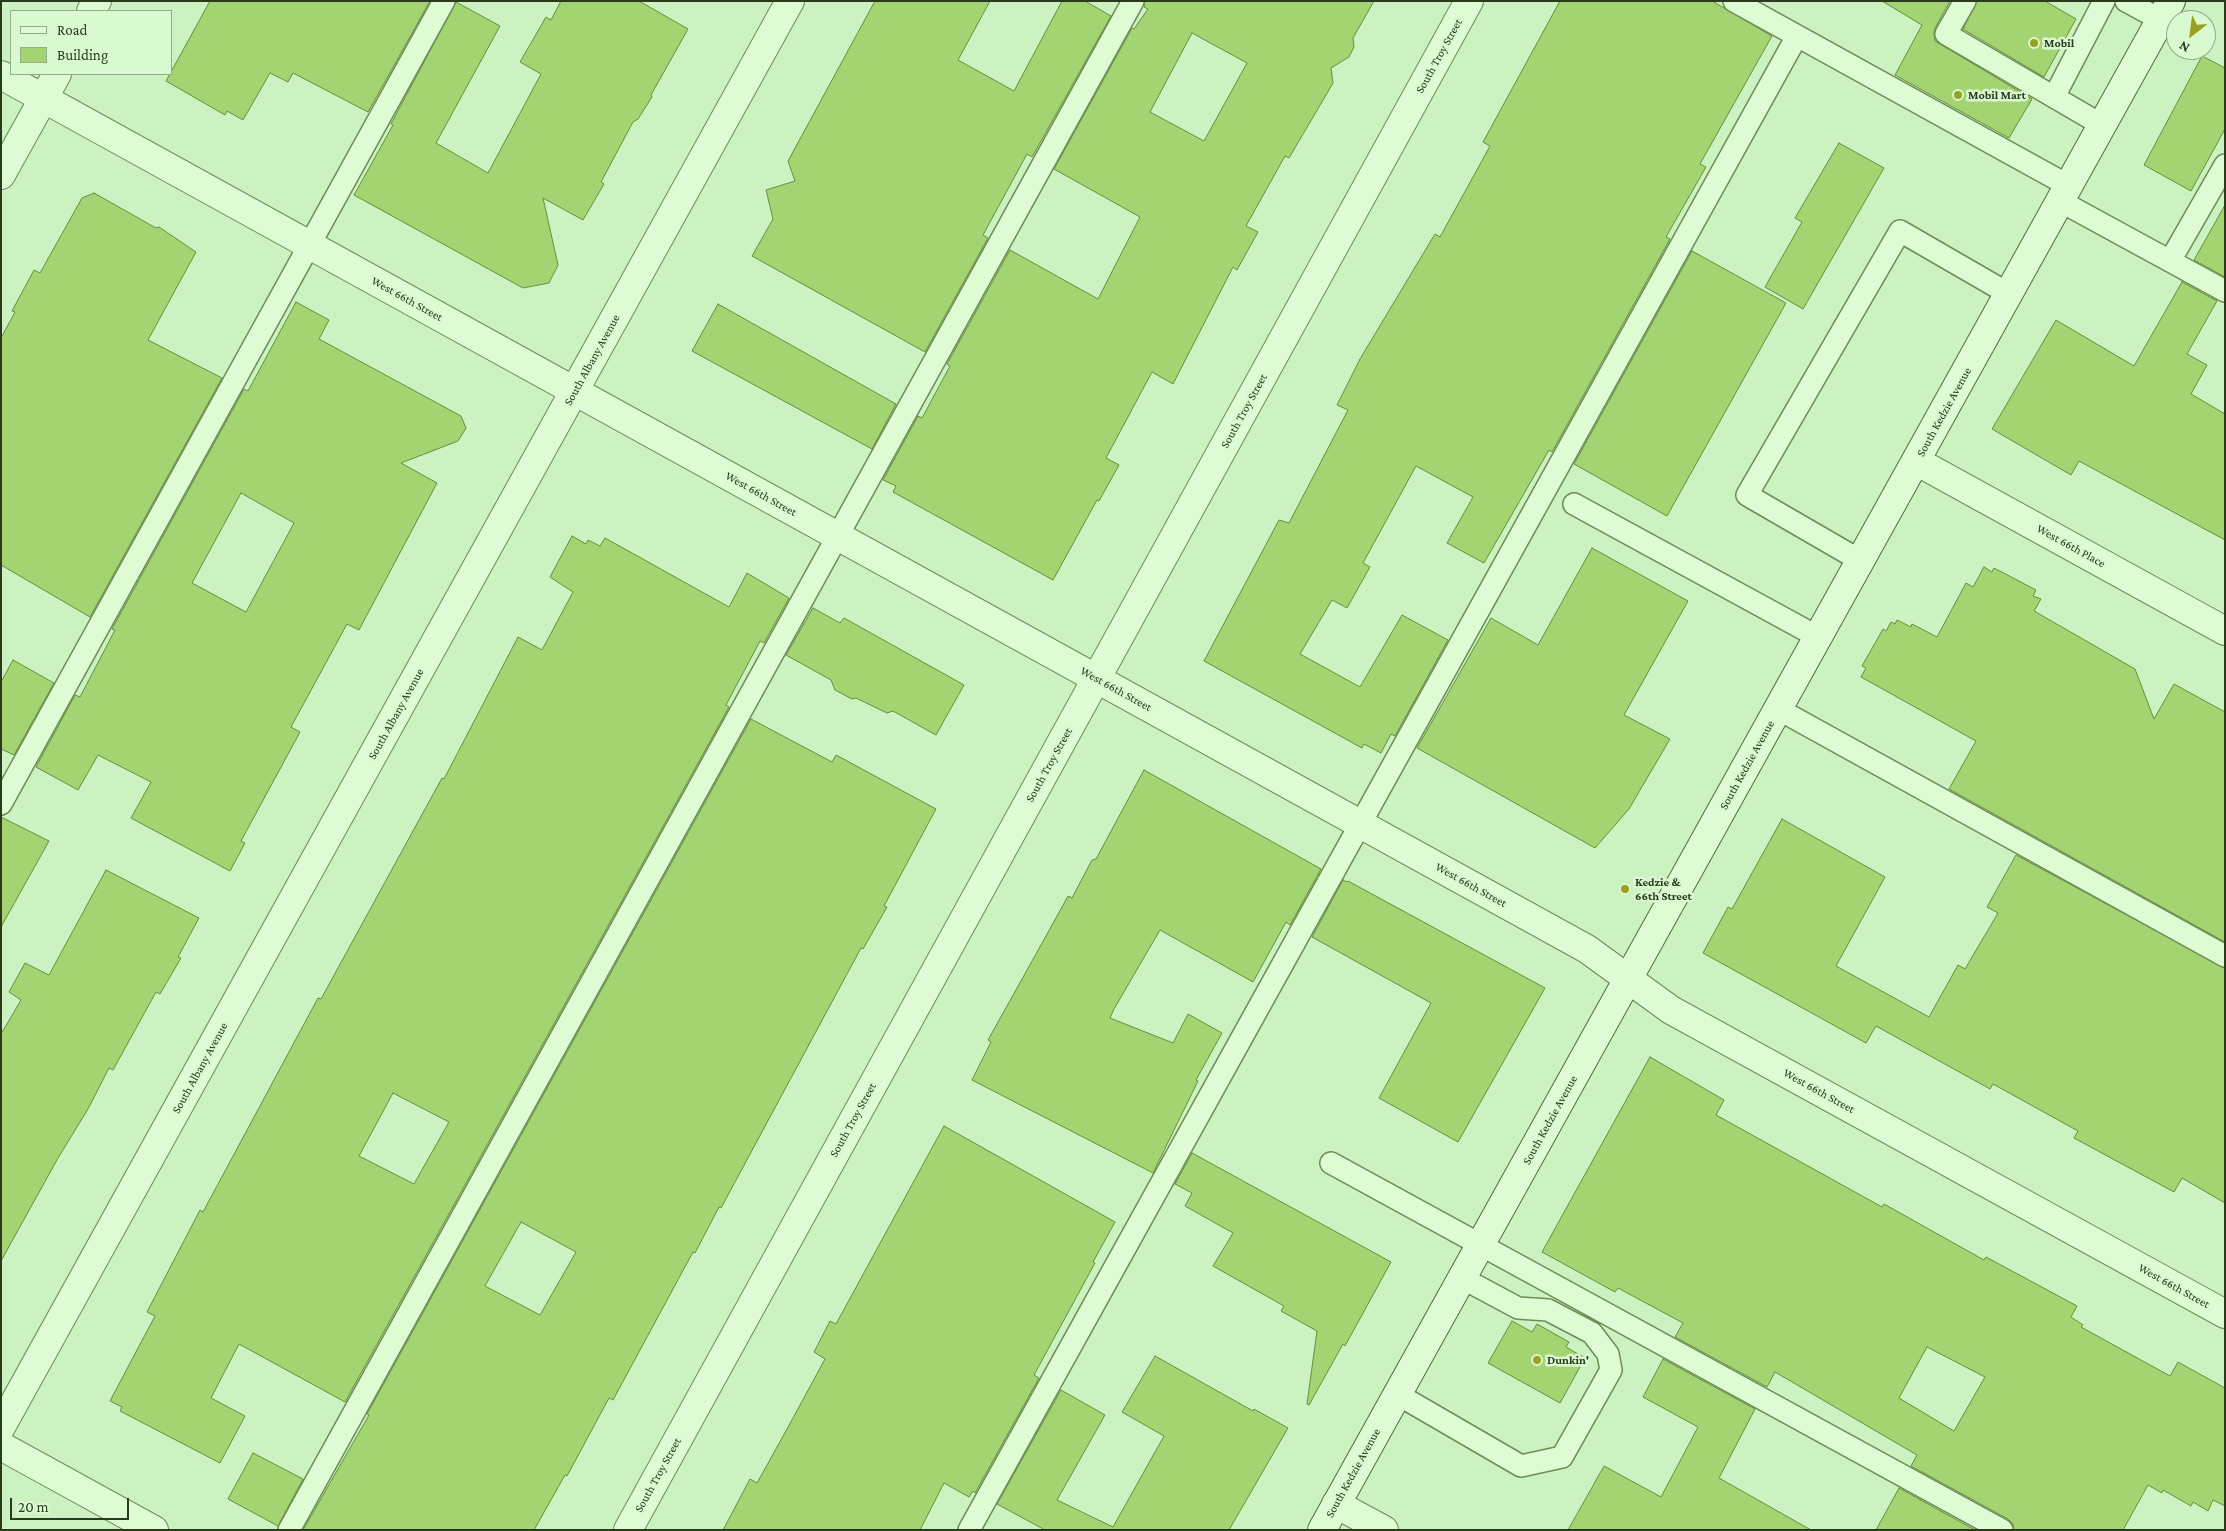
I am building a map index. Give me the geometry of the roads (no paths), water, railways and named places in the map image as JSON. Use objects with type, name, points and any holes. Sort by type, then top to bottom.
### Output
[{"type":"street","name":"South Albany Avenue","points":[[1,1426],[790,1]]},
{"type":"street","name":"South Troy Street","points":[[628,1530],[1469,1]]},
{"type":"street","name":"South Kedzie Avenue","points":[[1322,1530],[2166,11]]},
{"type":"street","name":"West 66th Street","points":[[1,75],[1587,949],[1671,1010],[2225,1314]]},
{"type":"street","points":[[1,175],[56,75]]},
{"type":"street","name":"West 66th Place","points":[[1916,461],[2225,631]]},
{"type":"street","points":[[1,1446],[154,1530]]},
{"type":"street","points":[[1336,1504],[1384,1530]]},
{"type":"lane","points":[[1,804],[444,1]]},
{"type":"lane","points":[[289,1530],[1132,1]]},
{"type":"lane","points":[[1734,1],[1798,36],[2064,194],[2170,261],[2225,291]]},
{"type":"lane","points":[[1966,1],[1946,34],[2102,125]]},
{"type":"lane","points":[[2054,97],[2104,1]]},
{"type":"lane","points":[[2126,1],[2166,11]]},
{"type":"lane","points":[[969,1530],[1798,36]]},
{"type":"lane","points":[[2170,261],[2225,165]]},
{"type":"lane","points":[[1861,561],[1747,495],[1900,231],[2009,294]]},
{"type":"lane","points":[[1574,504],[1818,637]]},
{"type":"lane","points":[[1778,709],[2225,956]]},
{"type":"lane","points":[[1331,1163],[2002,1530]]},
{"type":"lane","points":[[1397,1394],[1521,1466],[1562,1457],[1611,1370],[1608,1354],[1592,1333],[1548,1310],[1518,1308],[1462,1278]]},
{"type":"place","name":"Mobil","points":[[2034,43]]},
{"type":"place","name":"Mobil Mart","points":[[1958,95]]},
{"type":"place","name":"Kedzie & 66th Street","points":[[1625,889]]},
{"type":"place","name":"Dunkin'","points":[[1537,1360]]}]
